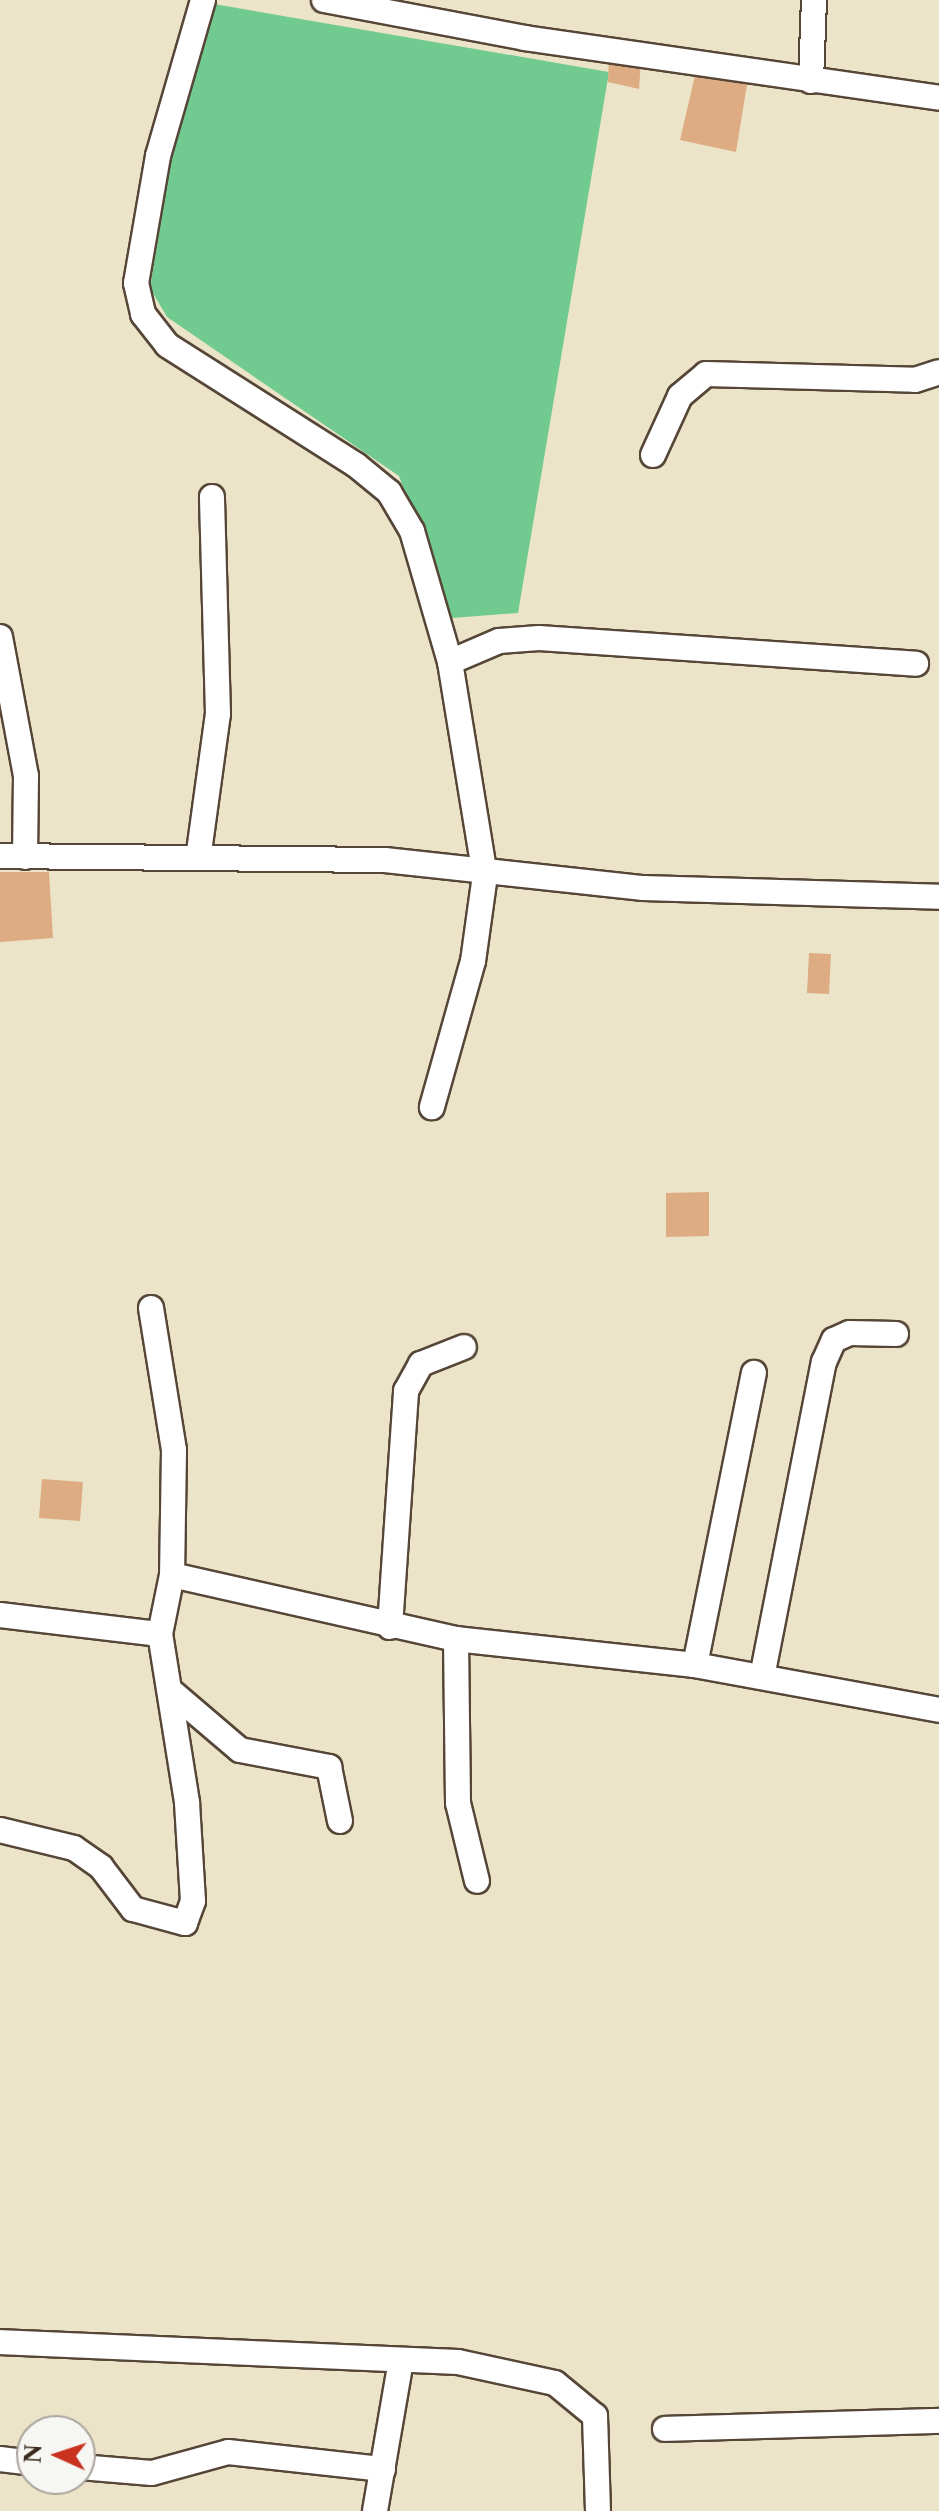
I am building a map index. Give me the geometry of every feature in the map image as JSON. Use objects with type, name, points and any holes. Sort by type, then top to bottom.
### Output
[{"type":"street","points":[[203,0],[140,234],[136,283],[143,314],[167,345],[389,492],[412,531],[450,662],[485,875],[473,961],[432,1107]]},
{"type":"street","points":[[324,0],[811,81],[939,98]]},
{"type":"street","points":[[811,81],[814,0]]},
{"type":"street","points":[[653,455],[680,396],[706,374],[915,380],[939,372]]},
{"type":"street","points":[[199,852],[218,714],[212,497]]},
{"type":"street","points":[[0,637],[26,776],[25,857]]},
{"type":"street","points":[[450,662],[529,638],[916,664]]},
{"type":"street","points":[[0,856],[199,852],[385,860],[485,875],[871,900],[939,897]]},
{"type":"street","points":[[0,1830],[65,1843],[101,1867],[133,1909],[185,1923],[193,1888],[173,1693],[160,1634],[172,1575],[174,1450],[151,1308]]},
{"type":"street","points":[[762,1677],[824,1362],[834,1340],[850,1333],[896,1334]]},
{"type":"street","points":[[390,1627],[406,1391],[421,1364],[464,1347]]},
{"type":"street","points":[[695,1665],[754,1373]]},
{"type":"street","points":[[172,1575],[390,1627],[456,1639],[695,1665],[939,1710]]},
{"type":"street","points":[[0,1615],[160,1634]]},
{"type":"street","points":[[456,1639],[458,1803],[477,1881]]},
{"type":"street","points":[[173,1693],[240,1750],[321,1761],[333,1778],[340,1821]]},
{"type":"street","points":[[0,2342],[458,2362],[576,2393],[595,2416],[598,2511]]},
{"type":"street","points":[[375,2511],[401,2360]]},
{"type":"street","points":[[665,2429],[939,2421]]},
{"type":"street","points":[[96,2468],[152,2473],[228,2452],[383,2469]]},
{"type":"green space","points":[[214,4],[609,72],[518,613],[452,618],[399,476],[167,317],[150,288],[175,133]]},
{"type":"building","points":[[609,58],[641,62],[639,89],[608,82]]},
{"type":"building","points":[[699,58],[750,66],[736,152],[680,140]]},
{"type":"building","points":[[0,872],[49,872],[53,938],[0,942]]},
{"type":"building","points":[[809,953],[831,954],[829,994],[807,993]]},
{"type":"building","points":[[709,1192],[709,1236],[666,1237],[666,1193]]},
{"type":"building","points":[[42,1479],[83,1482],[80,1521],[39,1518]]}]
